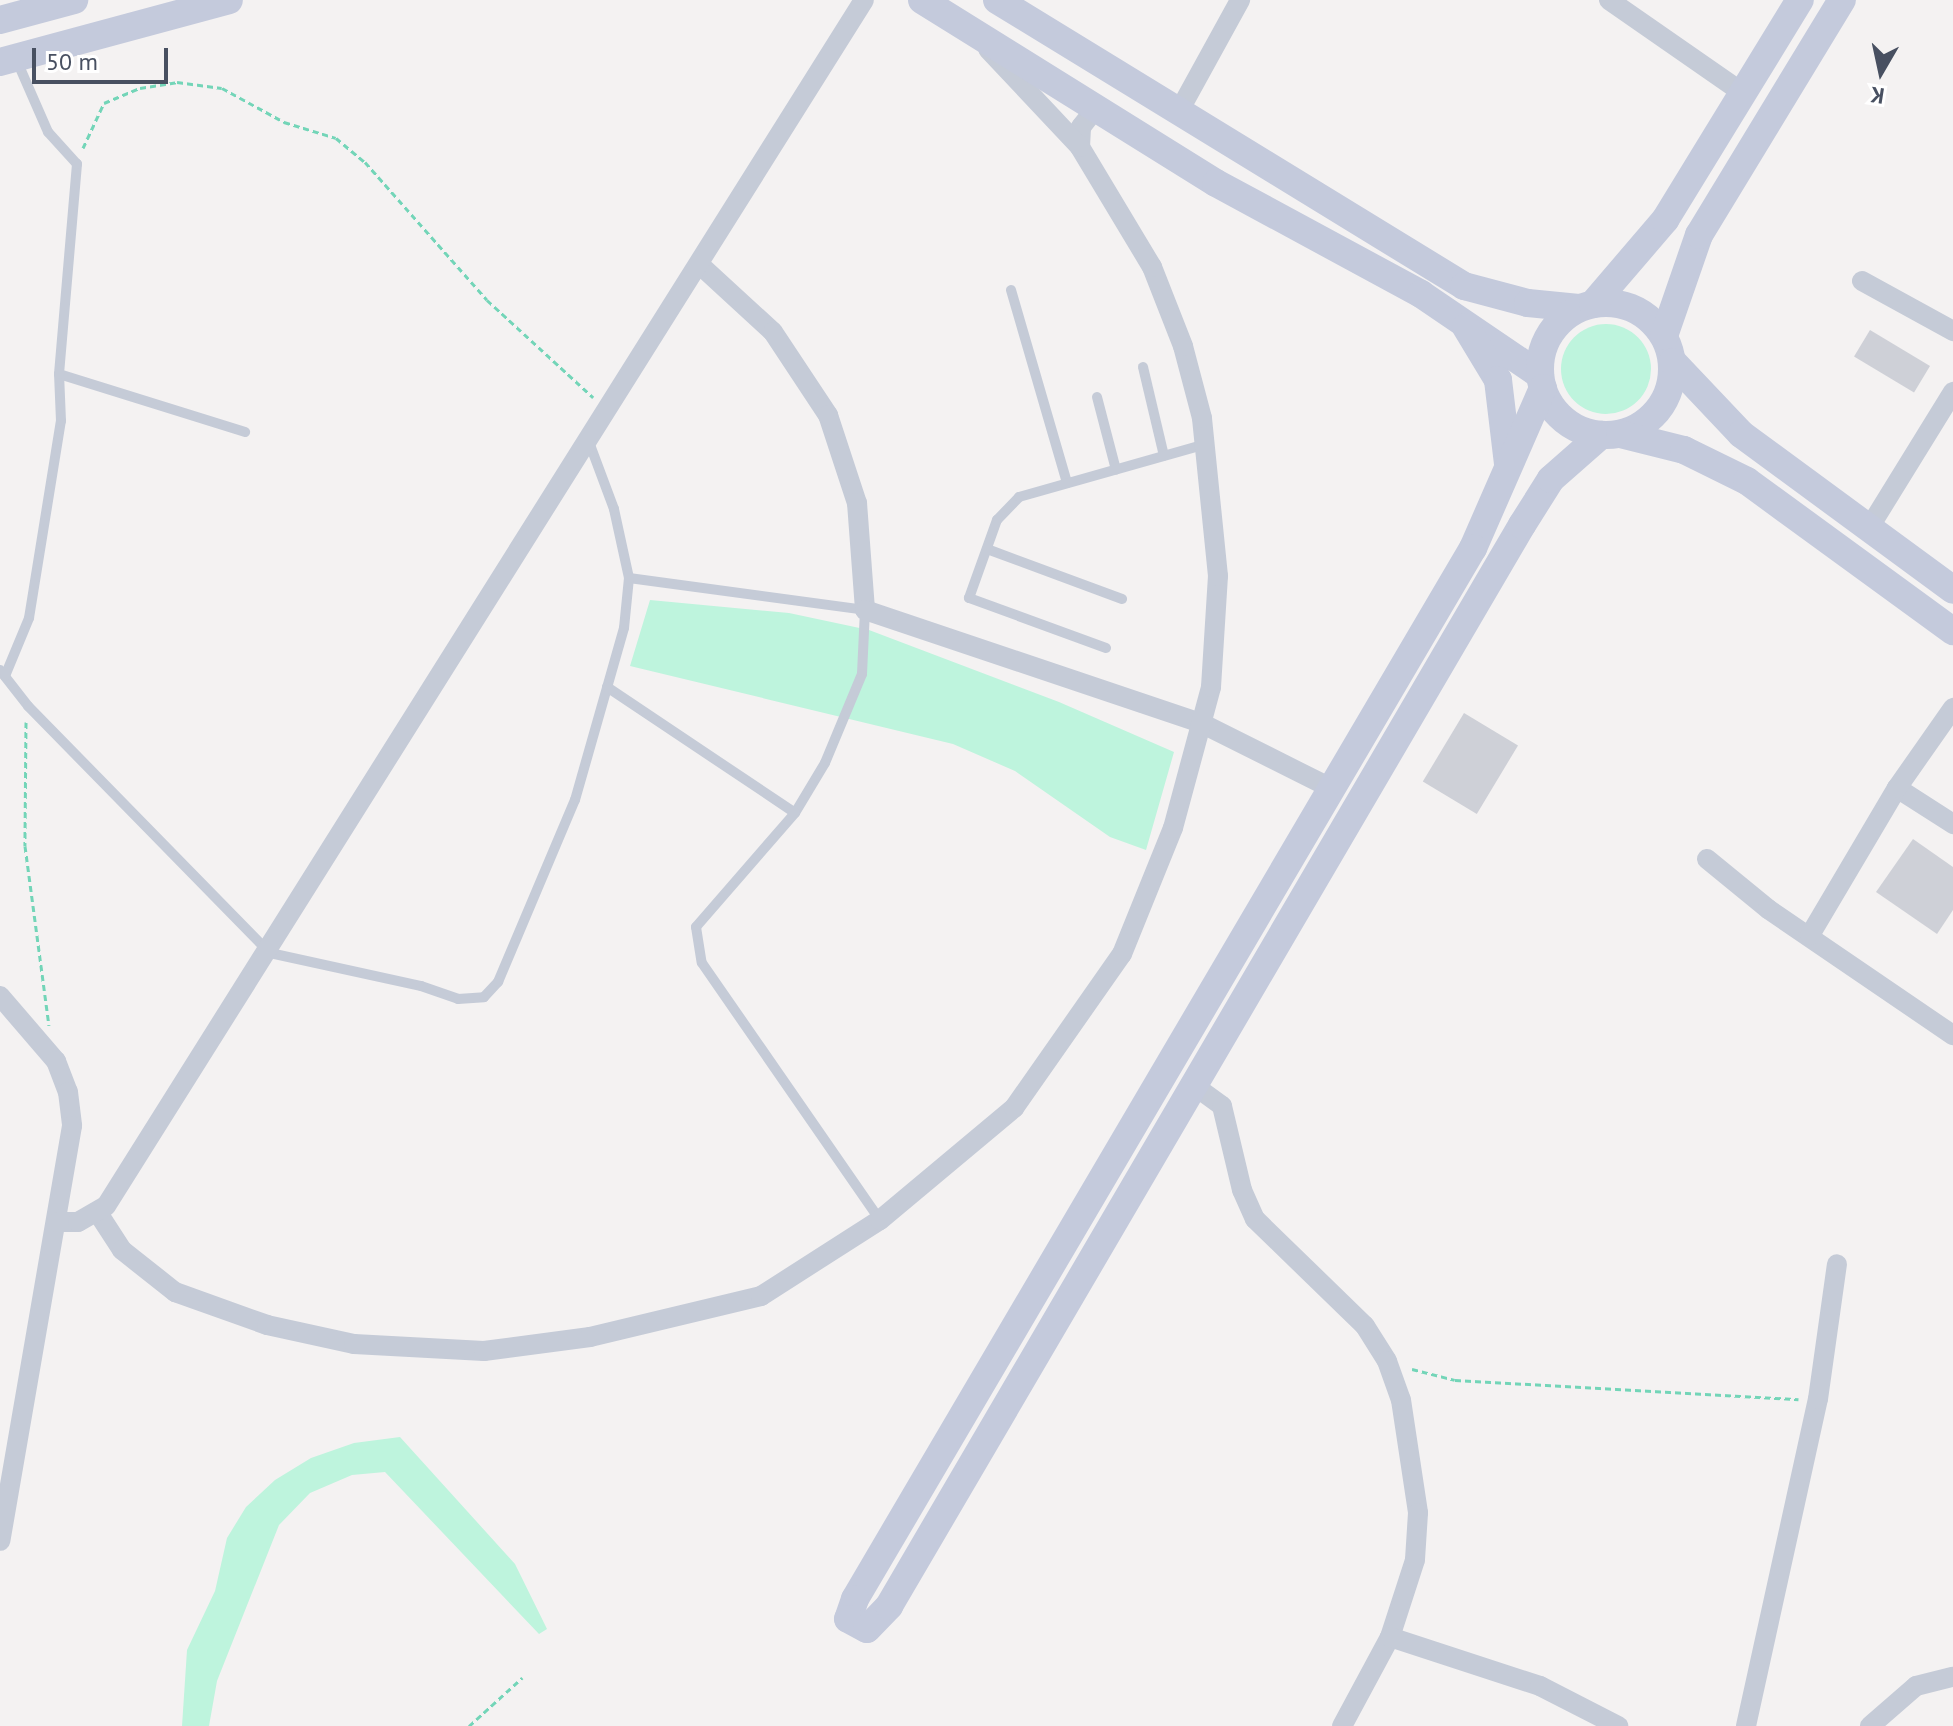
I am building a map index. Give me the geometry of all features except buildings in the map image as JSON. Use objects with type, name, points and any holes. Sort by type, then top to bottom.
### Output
[{"type":"street","points":[[0,20],[74,0]]},
{"type":"street","points":[[8,60],[229,0]]},
{"type":"street","points":[[57,1222],[78,1222],[98,1213],[270,953],[864,0]]},
{"type":"street","points":[[922,0],[967,25],[1216,183],[1461,320],[1542,382],[1567,422],[1684,450],[1737,475],[1953,631]]},
{"type":"street","points":[[997,0],[1464,286],[1517,301],[1634,308],[1741,434],[1953,590]]},
{"type":"street","points":[[1178,113],[1240,0]]},
{"type":"street","points":[[1609,0],[1743,93]]},
{"type":"street","points":[[1800,0],[1665,220],[1586,306],[1549,335],[1542,382],[1508,472],[1473,548],[863,1585],[848,1619],[867,1629],[889,1606],[1192,1084],[1551,479],[1611,434],[1645,423],[1664,402],[1668,349],[1699,235],[1842,0]]},
{"type":"street","points":[[98,1213],[122,1250],[189,1297],[267,1325],[354,1344],[484,1351],[590,1337],[761,1296],[880,1220],[1014,1108],[1122,954],[1173,828],[1203,724],[1215,650],[1218,576],[1206,444],[1183,346],[1152,267],[1080,147],[967,25]]},
{"type":"street","points":[[1080,147],[1081,127],[1096,108]]},
{"type":"street","points":[[699,264],[773,332],[828,415],[857,503],[865,610],[1203,724],[1331,788]]},
{"type":"street","points":[[1862,281],[1953,331]]},
{"type":"street","points":[[1461,320],[1498,380],[1508,472]]},
{"type":"street","points":[[1869,528],[1953,392]]},
{"type":"street","points":[[1810,935],[1897,788],[1953,708]]},
{"type":"street","points":[[1897,788],[1953,824]]},
{"type":"street","points":[[1707,859],[1744,892],[1953,1035]]},
{"type":"street","points":[[0,996],[48,1047],[63,1076],[72,1126],[0,1541]]},
{"type":"street","points":[[1192,1084],[1222,1106],[1242,1190],[1264,1232],[1365,1326],[1387,1361],[1401,1400],[1418,1513],[1412,1577],[1390,1637],[1342,1726]]},
{"type":"street","points":[[1746,1726],[1818,1399],[1837,1264]]},
{"type":"street","points":[[1390,1637],[1540,1686],[1618,1726]]},
{"type":"street","points":[[1870,1726],[1916,1686],[1953,1677]]},
{"type":"lane","points":[[8,60],[48,132],[77,164],[59,374],[61,421],[31,606],[2,673],[28,706],[270,953],[421,986],[458,999],[484,997],[498,982],[575,800],[624,628],[629,578],[614,509],[589,442]]},
{"type":"lane","points":[[1011,290],[1067,483]]},
{"type":"lane","points":[[1143,367],[1164,456]]},
{"type":"lane","points":[[59,374],[245,432]]},
{"type":"lane","points":[[1097,397],[1116,470]]},
{"type":"lane","points":[[1106,648],[969,598],[987,549],[1011,504],[1067,483],[1206,444]]},
{"type":"lane","points":[[987,549],[1122,599]]},
{"type":"lane","points":[[629,578],[865,610],[862,674],[825,763],[795,813],[696,927],[702,963],[880,1220]]},
{"type":"lane","points":[[607,687],[795,813]]},
{"type":"path","points":[[77,164],[104,103],[158,84],[222,88],[284,122],[324,133],[356,153],[487,300],[608,411]]},
{"type":"path","points":[[28,706],[25,846],[49,1019],[48,1047]]},
{"type":"path","points":[[1387,1361],[1455,1380],[1818,1399]]},
{"type":"path","points":[[469,1726],[522,1678]]},
{"type":"green space","points":[[1597,324],[1615,324],[1631,331],[1644,344],[1651,360],[1651,378],[1644,394],[1631,407],[1615,414],[1597,414],[1581,407],[1568,394],[1561,378],[1561,360],[1568,344],[1581,331]]},
{"type":"green space","points":[[650,600],[789,613],[869,630],[1059,702],[1174,752],[1146,850],[1110,837],[1015,771],[953,744],[630,666]]},
{"type":"green space","points":[[400,1437],[515,1564],[547,1629],[539,1634],[385,1472],[352,1475],[310,1493],[279,1525],[217,1681],[209,1726],[182,1726],[187,1650],[215,1591],[227,1538],[246,1507],[275,1480],[311,1458],[354,1443]]}]
